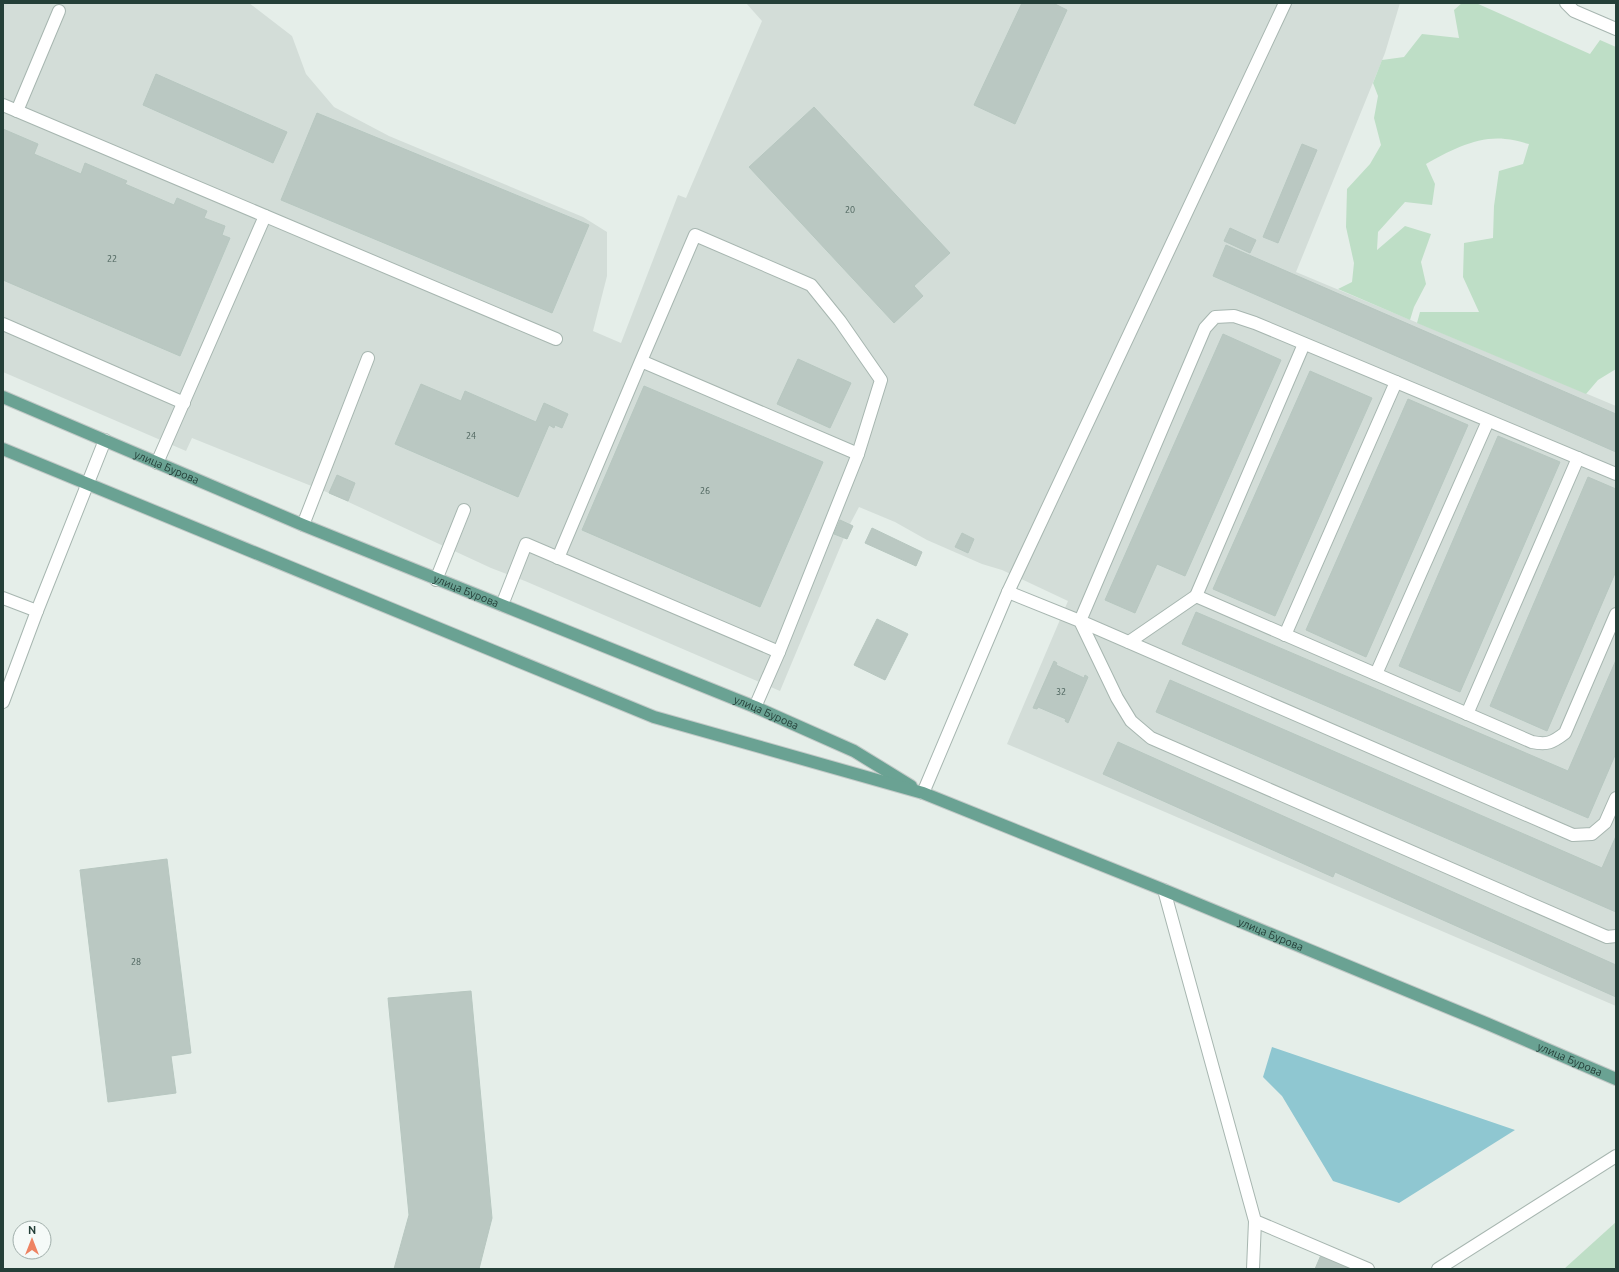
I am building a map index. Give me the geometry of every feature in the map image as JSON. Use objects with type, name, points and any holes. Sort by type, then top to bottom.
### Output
[{"type":"main road","name":"улица Бурова","points":[[3,397],[436,580],[755,707],[854,750],[924,793]]},
{"type":"main road","name":"улица Бурова","points":[[3,449],[654,717],[924,793],[1164,890],[1488,1024],[1616,1079]]},
{"type":"lane","points":[[924,793],[1008,592],[1285,3]]},
{"type":"lane","points":[[1566,3],[1574,11],[1616,29]]},
{"type":"lane","points":[[17,111],[59,11]]},
{"type":"lane","points":[[3,105],[556,340]]},
{"type":"lane","points":[[157,463],[265,216]]},
{"type":"lane","points":[[558,558],[695,235],[811,285],[840,321],[881,380],[858,454],[779,652],[755,707]]},
{"type":"lane","points":[[1616,474],[1255,323],[1234,316],[1215,317],[1205,328],[1080,621],[1117,698],[1131,721],[1151,738],[1607,937],[1616,936]]},
{"type":"lane","points":[[3,324],[184,403]]},
{"type":"lane","points":[[1129,642],[1196,596],[1304,344]]},
{"type":"lane","points":[[303,525],[368,358]]},
{"type":"lane","points":[[641,361],[858,454]]},
{"type":"lane","points":[[1285,635],[1396,382]]},
{"type":"lane","points":[[1376,674],[1488,421]]},
{"type":"lane","points":[[3,702],[36,611],[86,483],[105,440]]},
{"type":"lane","points":[[1467,714],[1578,458]]},
{"type":"lane","points":[[436,580],[464,510]]},
{"type":"lane","points":[[502,605],[526,544],[779,652]]},
{"type":"lane","points":[[1008,592],[1129,642],[1573,836],[1592,834],[1605,823],[1616,798]]},
{"type":"lane","points":[[1196,596],[1532,742],[1544,744],[1556,740],[1565,733],[1616,614]]},
{"type":"lane","points":[[3,598],[36,611]]},
{"type":"lane","points":[[1164,890],[1255,1221],[1253,1269]]},
{"type":"lane","points":[[1438,1269],[1616,1156]]},
{"type":"lane","points":[[1255,1221],[1368,1269]]},
{"type":"shaded area","points":[[3,3],[249,3],[292,36],[306,74],[334,107],[389,136],[583,217],[607,232],[607,276],[593,331],[621,343],[678,195],[686,198],[762,21],[746,3],[1400,3],[1385,53],[1296,272],[1616,406],[1616,1006],[1007,744],[1068,601],[1002,570],[982,564],[927,540],[895,522],[859,507],[850,524],[853,526],[847,539],[844,538],[780,691],[525,581],[491,568],[329,493],[192,438],[186,451],[3,372]]},
{"type":"green space","points":[[1462,3],[1476,3],[1590,54],[1600,40],[1616,47],[1616,369],[1598,380],[1586,394],[1417,323],[1420,312],[1479,312],[1463,277],[1464,243],[1493,238],[1494,206],[1499,171],[1523,164],[1529,144],[1508,139],[1484,140],[1474,142],[1444,154],[1426,164],[1435,184],[1432,205],[1405,202],[1378,232],[1377,250],[1405,226],[1431,234],[1421,262],[1426,284],[1414,307],[1410,320],[1338,289],[1352,282],[1354,263],[1346,227],[1347,189],[1370,164],[1381,145],[1374,118],[1378,96],[1373,83],[1382,60],[1404,57],[1422,34],[1459,38],[1454,10]]},
{"type":"green space","points":[[1616,1222],[1616,1269],[1564,1269]]},
{"type":"water","points":[[1272,1047],[1515,1130],[1399,1203],[1333,1181],[1282,1096],[1263,1077]]},
{"type":"building","points":[[1022,3],[1053,3],[1067,10],[1015,124],[974,105]]},
{"type":"building","points":[[156,74],[287,132],[273,163],[143,105]]},
{"type":"building","points":[[814,107],[950,253],[914,286],[923,296],[894,323],[749,167]]},
{"type":"building","points":[[317,113],[589,225],[552,313],[281,200]]},
{"type":"building","points":[[3,129],[38,144],[34,154],[81,174],[85,163],[127,181],[125,184],[174,205],[177,198],[207,211],[204,218],[225,226],[222,235],[230,238],[180,356],[3,280]]},
{"type":"building","points":[[1302,144],[1317,150],[1278,243],[1263,237]]},
{"type":"building","points":[[1230,228],[1256,240],[1250,253],[1224,241]]},
{"type":"building","points":[[1226,245],[1616,414],[1616,452],[1213,276]]},
{"type":"building","points":[[1223,334],[1281,360],[1185,576],[1157,564],[1135,613],[1105,600]]},
{"type":"building","points":[[798,359],[851,383],[830,428],[777,404]]},
{"type":"building","points":[[1310,371],[1372,398],[1275,616],[1213,589]]},
{"type":"building","points":[[421,384],[461,401],[465,391],[536,422],[544,403],[568,414],[562,428],[555,425],[554,428],[549,425],[518,497],[395,444]]},
{"type":"building","points":[[644,386],[823,462],[760,607],[582,530]]},
{"type":"building","points":[[1408,399],[1468,425],[1366,657],[1306,630]]},
{"type":"building","points":[[1498,436],[1560,462],[1460,692],[1399,666]]},
{"type":"building","points":[[337,475],[355,483],[348,501],[329,493]]},
{"type":"building","points":[[1588,477],[1616,489],[1616,571],[1547,731],[1490,706]]},
{"type":"building","points":[[840,520],[853,526],[847,539],[834,534]]},
{"type":"building","points":[[872,528],[922,552],[916,566],[865,543]]},
{"type":"building","points":[[962,533],[974,539],[968,553],[955,547]]},
{"type":"building","points":[[1196,612],[1568,771],[1616,660],[1616,753],[1588,818],[1182,644]]},
{"type":"building","points":[[877,619],[908,634],[885,680],[854,665]]},
{"type":"building","points":[[1054,661],[1057,663],[1056,665],[1084,678],[1085,675],[1088,677],[1068,723],[1065,721],[1066,719],[1038,707],[1037,709],[1033,708]]},
{"type":"building","points":[[1170,680],[1602,868],[1616,836],[1616,912],[1156,712]]},
{"type":"building","points":[[1118,742],[1616,965],[1616,997],[1335,872],[1333,877],[1103,774]]},
{"type":"building","points":[[167,859],[191,1053],[171,1056],[176,1093],[108,1102],[80,870]]},
{"type":"building","points":[[471,991],[492,1218],[479,1269],[394,1269],[409,1215],[388,998]]},
{"type":"building","points":[[1321,1255],[1352,1269],[1315,1269]]}]
